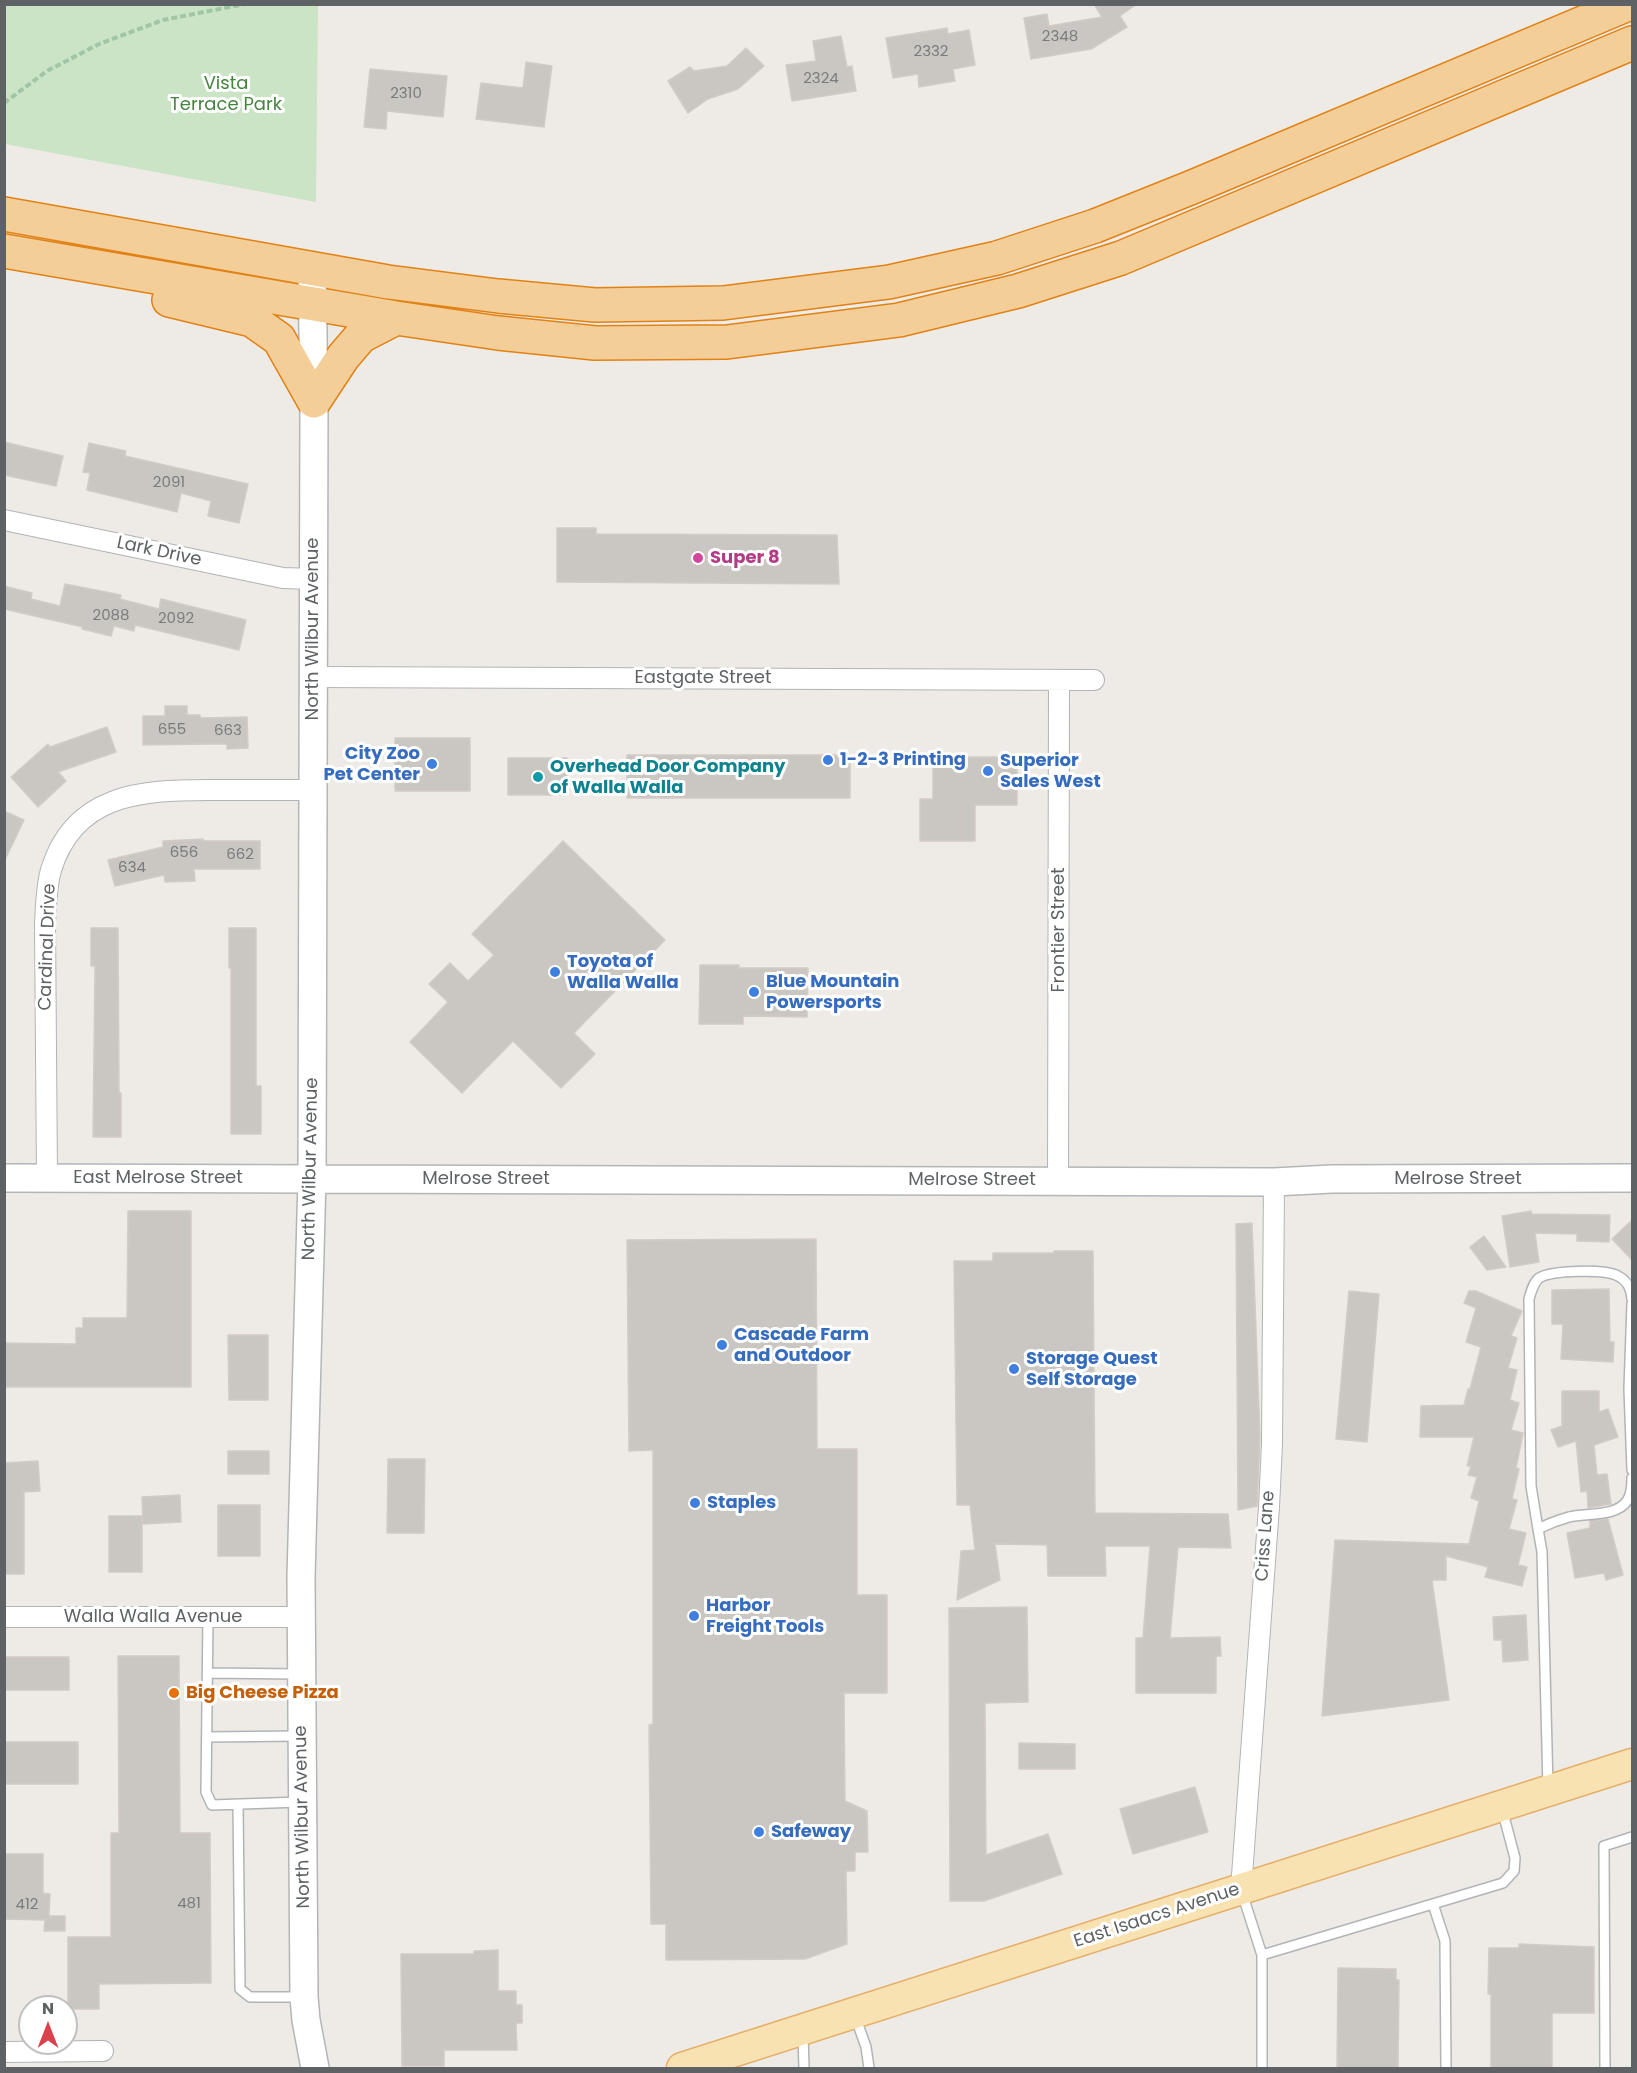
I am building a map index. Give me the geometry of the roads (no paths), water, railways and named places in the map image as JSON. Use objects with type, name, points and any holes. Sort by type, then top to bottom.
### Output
[{"type":"highway","points":[[4,214],[388,282],[487,295],[595,305],[723,303],[889,282],[997,258],[1095,226],[1201,184],[1628,4]]},
{"type":"highway","points":[[4,251],[396,318],[498,333],[595,343],[726,342],[899,320],[1018,291],[1121,258],[1632,43]]},
{"type":"highway","points":[[4,259],[252,320],[279,339],[314,401],[343,357],[361,336],[396,318]]},
{"type":"main road","name":"North Wilbur Avenue","points":[[312,269],[314,401],[312,1179],[301,1577],[301,1674],[304,1997],[315,2068]]},
{"type":"main road","name":"East Melrose Street","points":[[4,1178],[312,1179]]},
{"type":"main road","name":"Melrose Street","points":[[312,1179],[1274,1182],[1332,1179],[1632,1178]]},
{"type":"main road","name":"East Isaacs Avenue","points":[[682,2068],[744,2054],[802,2030],[1632,1764]]},
{"type":"street","name":"Lark Drive","points":[[4,520],[283,578],[313,579]]},
{"type":"street","name":"Eastgate Street","points":[[313,677],[1094,680]]},
{"type":"street","name":"Frontier Street","points":[[1058,1181],[1059,680]]},
{"type":"street","name":"Cardinal Drive","points":[[47,1177],[45,924],[47,892],[51,870],[60,849],[72,831],[90,813],[112,801],[136,794],[167,790],[313,790]]},
{"type":"street","name":"Criss Lane","points":[[1240,1889],[1269,1496],[1274,1182]]},
{"type":"street","name":"Walla Walla Avenue","points":[[4,1617],[302,1617]]},
{"type":"street","points":[[4,2052],[102,2051]]},
{"type":"lane","points":[[1548,1792],[1542,1552],[1531,1486],[1529,1299],[1531,1289],[1539,1279],[1554,1273],[1605,1272],[1618,1276],[1626,1282],[1631,1289],[1632,1299]]},
{"type":"lane","points":[[1632,1304],[1629,1389],[1632,1470]]},
{"type":"lane","points":[[1538,1529],[1551,1522],[1570,1517],[1615,1510],[1627,1501],[1632,1489],[1632,1478]]},
{"type":"lane","points":[[208,1617],[206,1792],[212,1805],[303,1802]]},
{"type":"lane","points":[[208,1672],[301,1674]]},
{"type":"lane","points":[[207,1737],[302,1736]]},
{"type":"lane","points":[[238,1804],[240,1989],[250,1997],[304,1997]]},
{"type":"lane","points":[[1262,1955],[1503,1883],[1514,1871],[1515,1858],[1502,1807]]},
{"type":"lane","points":[[1605,2068],[1604,1846],[1632,1837]]},
{"type":"lane","points":[[1240,1889],[1262,1955],[1262,2068]]},
{"type":"lane","points":[[1433,1904],[1445,1941],[1446,2068]]},
{"type":"lane","points":[[854,2014],[866,2047],[869,2068]]},
{"type":"lane","points":[[802,2030],[804,2068]]},
{"type":"place","name":"Super 8","points":[[698,558]]},
{"type":"place","name":"1-2-3 Printing","points":[[828,760]]},
{"type":"place","name":"City Zoo Pet Center","points":[[432,764]]},
{"type":"place","name":"Superior Sales West","points":[[988,771]]},
{"type":"place","name":"Overhead Door Company of Walla Walla","points":[[538,777]]},
{"type":"place","name":"Toyota of Walla Walla","points":[[555,972]]},
{"type":"place","name":"Blue Mountain Powersports","points":[[754,992]]},
{"type":"place","name":"Cascade Farm and Outdoor","points":[[722,1345]]},
{"type":"place","name":"Storage Quest Self Storage","points":[[1014,1369]]},
{"type":"place","name":"Staples","points":[[695,1503]]},
{"type":"place","name":"Harbor Freight Tools","points":[[694,1616]]},
{"type":"place","name":"Big Cheese Pizza","points":[[174,1693]]},
{"type":"place","name":"Safeway","points":[[759,1832]]},
{"type":"park label","name":"Vista Terrace Park","points":[[226,94]]}]
